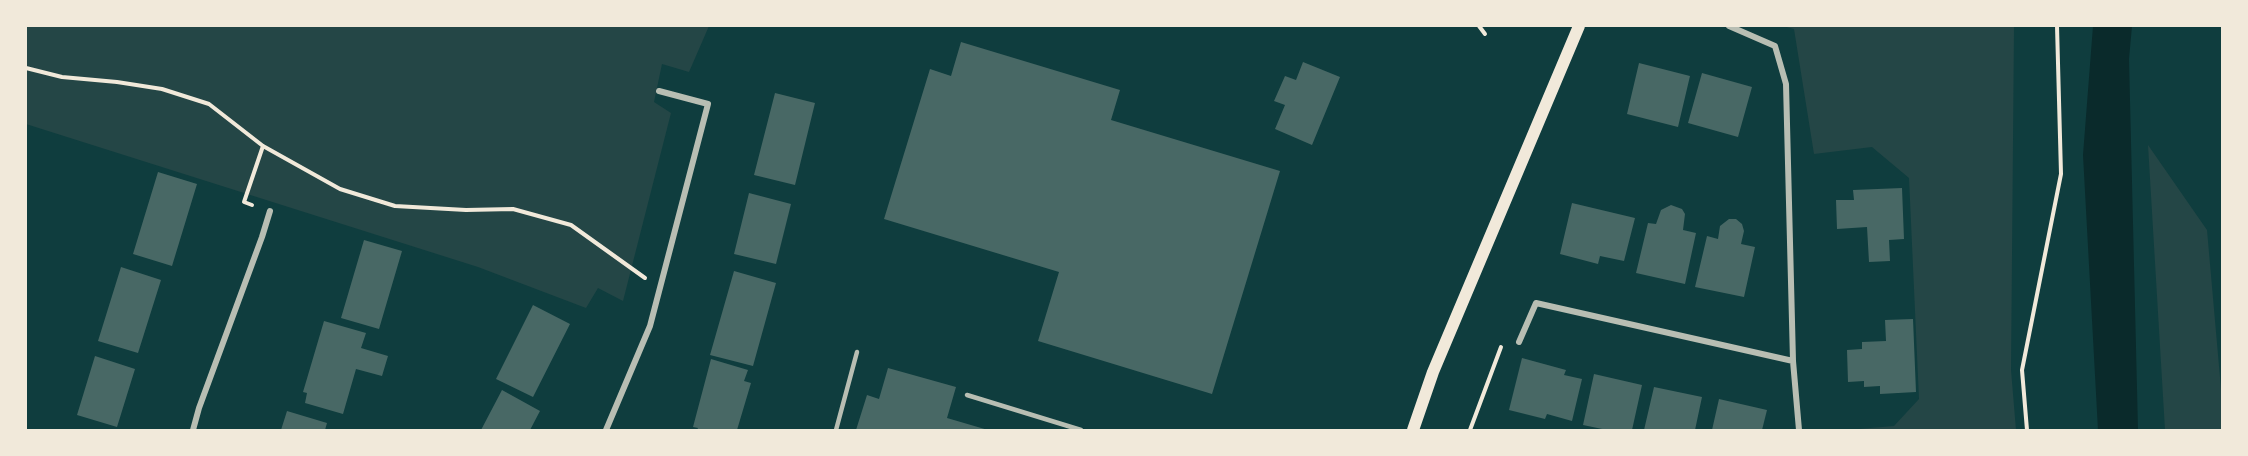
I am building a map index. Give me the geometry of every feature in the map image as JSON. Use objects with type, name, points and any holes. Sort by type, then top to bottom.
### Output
[{"type":"main road","points":[[1413,430],[1433,372],[1515,183],[1579,26]]},
{"type":"street","points":[[1729,26],[1775,46],[1786,84],[1793,361],[1799,430]]},
{"type":"street","points":[[606,430],[650,326],[708,104],[658,91]]},
{"type":"street","points":[[194,430],[199,408],[270,211]]},
{"type":"street","points":[[1519,342],[1536,303],[1793,361]]},
{"type":"lane","points":[[836,430],[857,352]]},
{"type":"lane","points":[[967,396],[1081,430]]},
{"type":"path","points":[[1479,26],[1485,34]]},
{"type":"path","points":[[2027,430],[2022,370],[2061,174],[2057,26]]},
{"type":"path","points":[[26,68],[62,77],[162,89],[209,104],[263,146],[340,189],[395,206],[466,210],[513,209],[571,225],[661,289]]},
{"type":"path","points":[[263,146],[244,202],[270,211]]},
{"type":"path","points":[[1470,430],[1502,344],[1519,342]]},
{"type":"shaded area","points":[[26,26],[709,26],[689,72],[662,64],[654,102],[671,113],[623,301],[598,288],[586,308],[478,267],[26,124]]},
{"type":"shaded area","points":[[1783,26],[2014,26],[2011,370],[2016,430],[1847,430],[1894,426],[1919,399],[1909,178],[1872,147],[1814,154],[1794,29]]},
{"type":"shaded area","points":[[2093,26],[2132,26],[2129,59],[2138,430],[2098,430],[2083,155]]},
{"type":"shaded area","points":[[2148,145],[2207,230],[2222,400],[2222,430],[2165,430]]},
{"type":"building","points":[[961,42],[1120,90],[1111,120],[1280,171],[1212,394],[1038,341],[1059,272],[884,219],[930,69],[951,76]]},
{"type":"building","points":[[1303,62],[1340,77],[1312,145],[1275,129],[1285,105],[1274,101],[1285,76],[1296,80]]},
{"type":"building","points":[[1639,63],[1690,76],[1678,127],[1627,114]]},
{"type":"building","points":[[1702,73],[1752,87],[1738,137],[1688,123]]},
{"type":"building","points":[[775,93],[815,103],[795,185],[754,175]]},
{"type":"building","points":[[158,172],[197,184],[172,266],[133,254]]},
{"type":"building","points":[[1902,188],[1904,239],[1889,240],[1890,261],[1869,262],[1867,227],[1837,229],[1836,200],[1854,200],[1853,190]]},
{"type":"building","points":[[749,193],[791,204],[776,264],[734,254]]},
{"type":"building","points":[[1572,203],[1635,218],[1624,261],[1600,256],[1598,264],[1560,254]]},
{"type":"building","points":[[1671,205],[1682,209],[1685,214],[1683,230],[1696,233],[1685,284],[1636,273],[1648,223],[1656,224],[1661,210]]},
{"type":"building","points":[[1729,219],[1736,219],[1742,224],[1744,231],[1741,244],[1755,247],[1744,297],[1695,287],[1707,236],[1718,239],[1720,226]]},
{"type":"building","points":[[364,240],[402,251],[379,329],[341,318]]},
{"type":"building","points":[[121,267],[161,280],[138,353],[98,341]]},
{"type":"building","points":[[734,271],[776,283],[753,366],[710,355]]},
{"type":"building","points":[[533,305],[570,324],[533,397],[496,379]]},
{"type":"building","points":[[1913,319],[1916,392],[1880,394],[1880,386],[1864,387],[1864,381],[1848,382],[1847,350],[1862,349],[1862,342],[1886,341],[1885,320]]},
{"type":"building","points":[[324,321],[366,333],[361,348],[388,356],[382,376],[356,369],[343,414],[305,403],[307,393],[303,392]]},
{"type":"building","points":[[95,356],[135,369],[117,427],[77,415]]},
{"type":"building","points":[[1522,358],[1566,370],[1564,375],[1582,379],[1572,421],[1547,414],[1545,419],[1509,410]]},
{"type":"building","points":[[711,359],[748,370],[744,381],[751,383],[737,430],[697,430],[698,428],[693,427]]},
{"type":"building","points":[[888,368],[956,387],[947,418],[988,430],[856,430],[867,395],[879,399]]},
{"type":"building","points":[[1594,374],[1642,385],[1632,430],[1607,430],[1583,425]]},
{"type":"building","points":[[1654,387],[1702,397],[1695,430],[1644,430]]},
{"type":"building","points":[[502,390],[540,411],[530,430],[481,430]]},
{"type":"building","points":[[1719,399],[1767,410],[1762,430],[1712,430]]},
{"type":"building","points":[[287,411],[327,423],[325,430],[281,430]]}]
